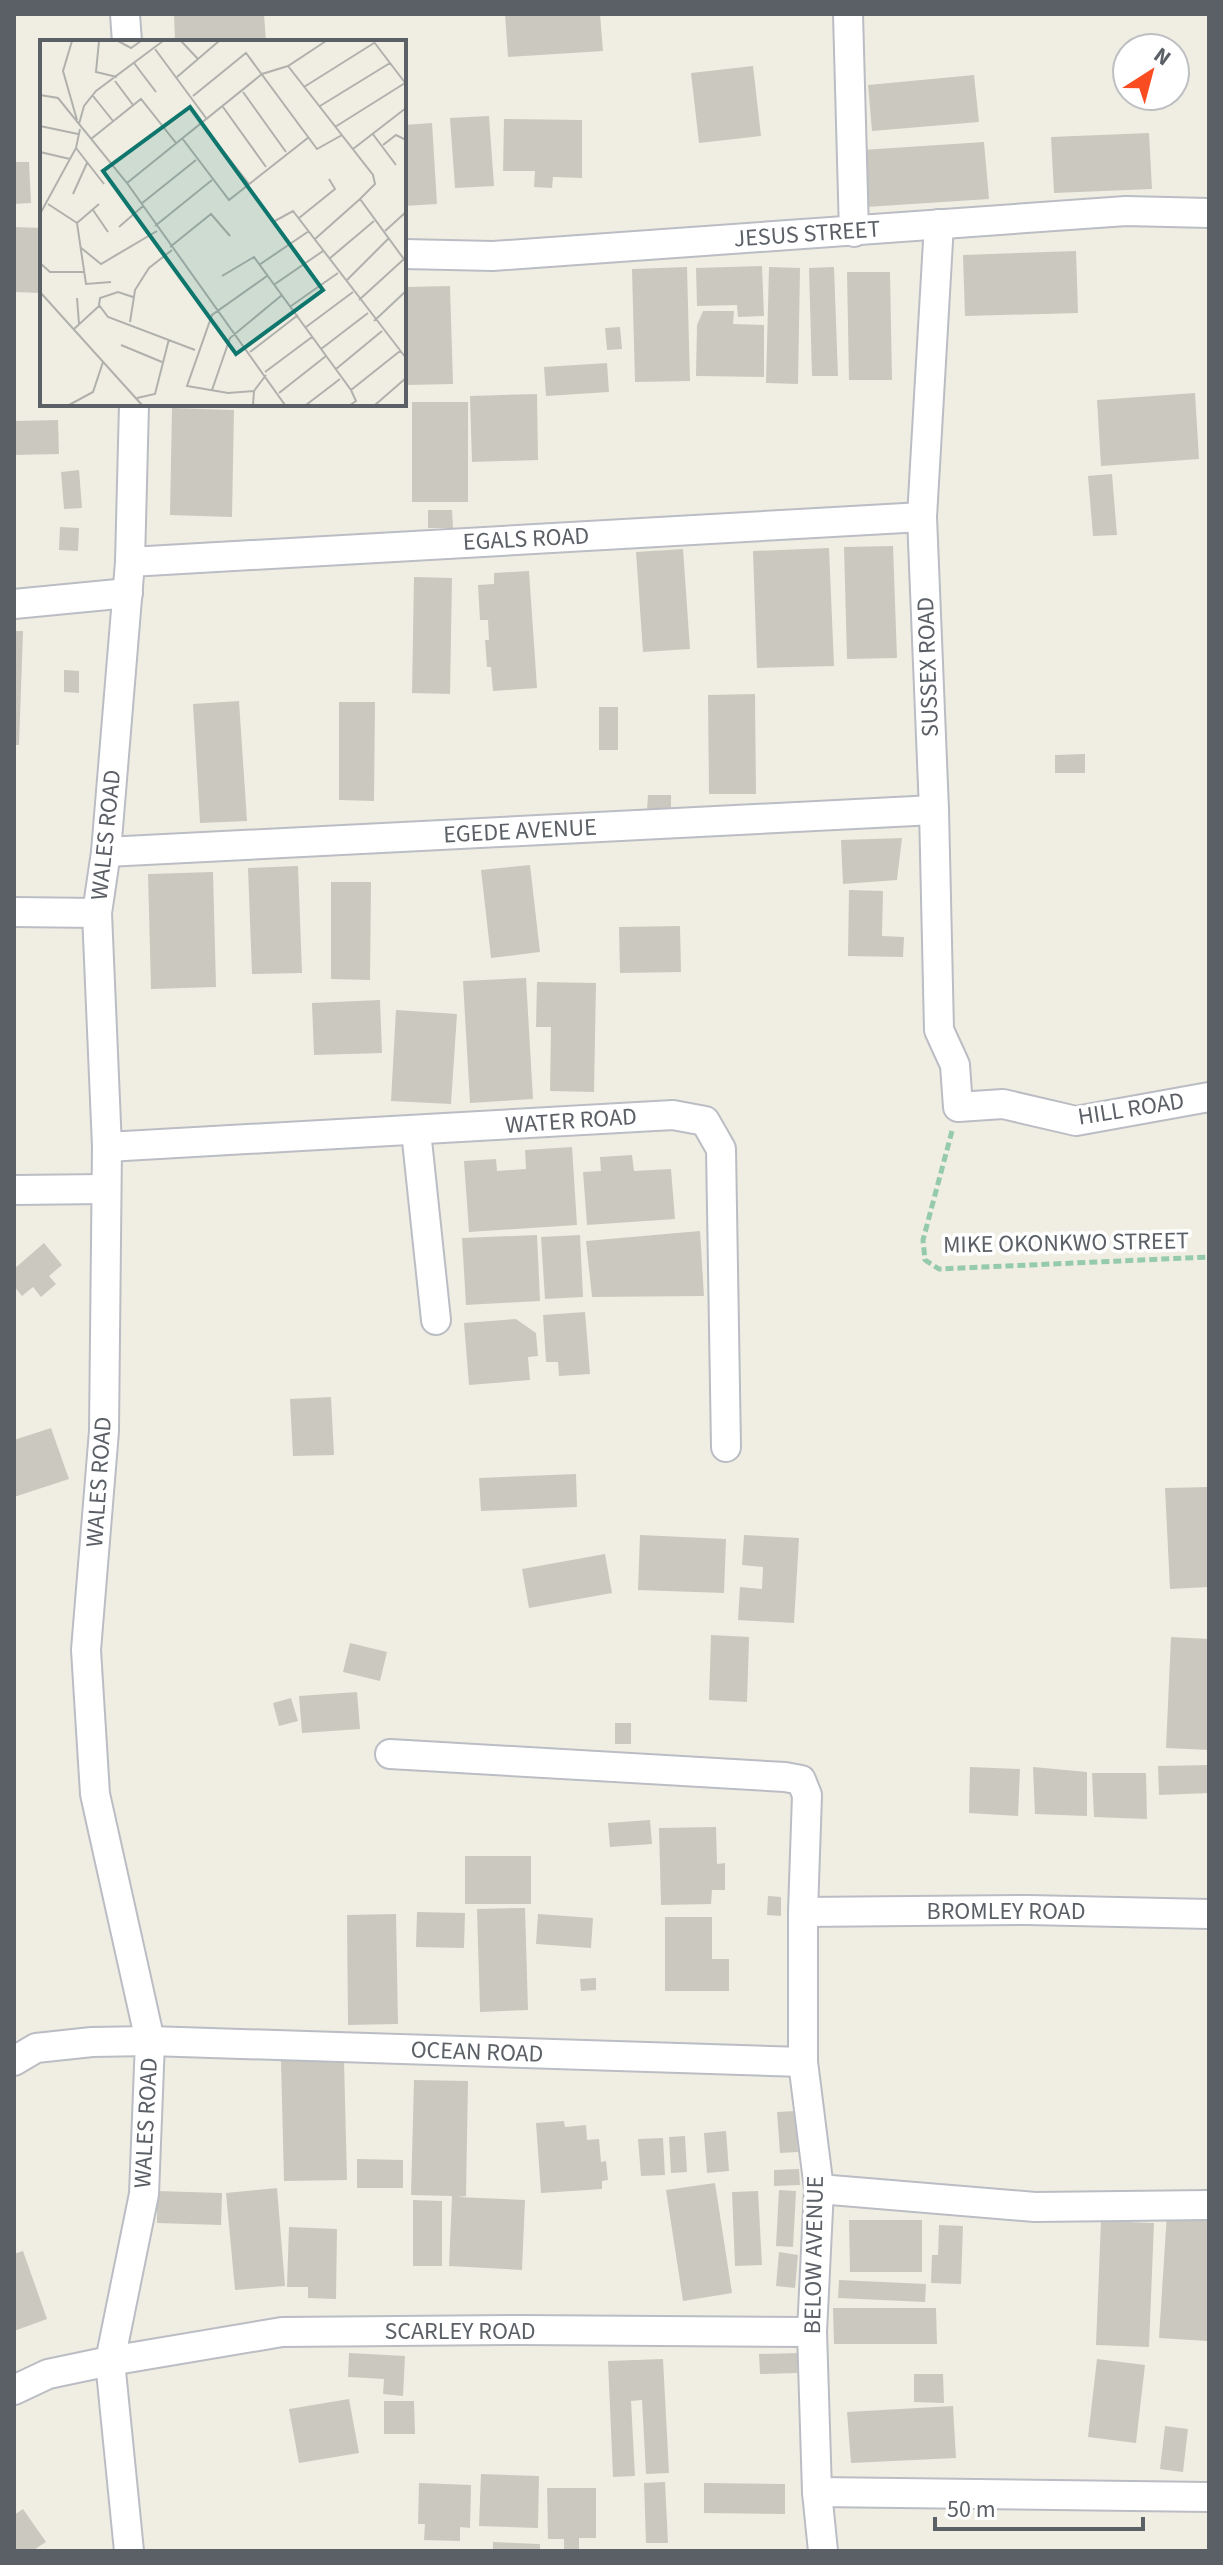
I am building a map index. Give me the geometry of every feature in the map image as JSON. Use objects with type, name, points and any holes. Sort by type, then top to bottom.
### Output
[{"type":"street","points":[[125,14],[127,40]]},
{"type":"street","points":[[848,14],[854,232]]},
{"type":"street","name":"JESUS STREET","points":[[406,254],[493,256],[1126,211],[1209,213]]},
{"type":"street","name":"SUSSEX ROAD","points":[[939,224],[922,517],[939,1030],[955,1065],[958,1107]]},
{"type":"street","name":"WALES ROAD","points":[[129,2551],[110,2361],[144,2194],[150,2041],[95,1794],[86,1650],[104,1431],[107,1147],[97,913],[106,852],[128,593],[134,406]]},
{"type":"street","name":"EGALS ROAD","points":[[130,562],[922,517]]},
{"type":"street","points":[[14,604],[128,593]]},
{"type":"street","name":"EGEDE AVENUE","points":[[106,852],[934,810]]},
{"type":"street","points":[[14,912],[97,913]]},
{"type":"street","name":"HILL ROAD","points":[[958,1107],[1003,1104],[1076,1121],[1209,1097]]},
{"type":"street","name":"WATER ROAD","points":[[107,1147],[673,1115],[705,1121],[721,1149],[726,1447]]},
{"type":"street","points":[[416,1131],[436,1320]]},
{"type":"street","points":[[14,1190],[106,1189]]},
{"type":"street","name":"BELOW AVENUE","points":[[390,1754],[801,1780],[807,1795],[803,2062],[819,2189],[812,2332],[817,2492],[823,2551]]},
{"type":"street","name":"BROMLEY ROAD","points":[[803,1912],[1028,1910],[1209,1914]]},
{"type":"street","name":"OCEAN ROAD","points":[[14,2061],[36,2048],[92,2042],[150,2041],[803,2062]]},
{"type":"street","points":[[819,2189],[1035,2207],[1209,2205]]},
{"type":"street","name":"SCARLEY ROAD","points":[[14,2390],[48,2374],[282,2332],[812,2332]]},
{"type":"street","points":[[817,2492],[1209,2497]]},
{"type":"path","name":"MIKE OKONKWO STREET","points":[[958,1107],[923,1240],[925,1260],[939,1269],[1209,1257]]},
{"type":"building","points":[[174,14],[264,14],[266,40],[175,40]]},
{"type":"building","points":[[505,14],[600,14],[603,51],[508,57]]},
{"type":"building","points":[[753,66],[761,136],[699,143],[691,73]]},
{"type":"building","points":[[974,75],[979,122],[872,131],[868,85]]},
{"type":"building","points":[[489,116],[494,186],[455,188],[450,118]]},
{"type":"building","points":[[504,119],[582,120],[582,178],[553,177],[552,188],[534,187],[535,171],[503,171]]},
{"type":"building","points":[[432,123],[437,204],[406,206],[406,125]]},
{"type":"building","points":[[1149,133],[1152,189],[1054,193],[1051,137]]},
{"type":"building","points":[[984,142],[989,199],[866,207],[862,150]]},
{"type":"building","points":[[14,162],[29,162],[31,203],[14,204]]},
{"type":"building","points":[[14,227],[40,228],[40,293],[14,292]]},
{"type":"building","points":[[1076,251],[1078,313],[965,316],[963,255]]},
{"type":"building","points":[[762,266],[764,316],[738,317],[737,305],[697,306],[696,268]]},
{"type":"building","points":[[687,267],[690,381],[635,382],[632,269]]},
{"type":"building","points":[[769,267],[800,268],[798,384],[766,383]]},
{"type":"building","points":[[834,267],[838,376],[812,376],[809,268]]},
{"type":"building","points":[[847,272],[890,272],[892,380],[849,380]]},
{"type":"building","points":[[450,286],[453,384],[408,385],[406,287]]},
{"type":"building","points":[[703,311],[734,311],[733,324],[764,325],[764,377],[696,376],[697,325]]},
{"type":"building","points":[[620,327],[622,349],[607,350],[605,328]]},
{"type":"building","points":[[607,363],[609,392],[546,396],[544,367]]},
{"type":"building","points":[[1195,393],[1199,459],[1101,466],[1097,400]]},
{"type":"building","points":[[537,394],[538,460],[472,462],[470,396]]},
{"type":"building","points":[[412,402],[468,402],[468,502],[412,502]]},
{"type":"building","points":[[172,408],[234,410],[232,517],[170,515]]},
{"type":"building","points":[[58,420],[59,454],[14,455],[14,421]]},
{"type":"building","points":[[79,470],[82,508],[64,509],[61,472]]},
{"type":"building","points":[[1112,474],[1117,535],[1093,536],[1088,476]]},
{"type":"building","points":[[428,510],[452,510],[453,528],[428,528]]},
{"type":"building","points":[[60,527],[79,528],[78,551],[59,550]]},
{"type":"building","points":[[893,546],[897,658],[847,659],[844,547]]},
{"type":"building","points":[[829,548],[834,666],[757,668],[753,551]]},
{"type":"building","points":[[683,549],[690,649],[643,652],[636,552]]},
{"type":"building","points":[[529,571],[537,688],[493,691],[485,640],[489,640],[488,620],[480,620],[478,585],[494,584],[494,573]]},
{"type":"building","points":[[414,577],[452,578],[450,694],[412,693]]},
{"type":"building","points":[[14,631],[23,631],[19,745],[14,745]]},
{"type":"building","points":[[64,670],[79,671],[79,693],[64,692]]},
{"type":"building","points":[[755,694],[756,794],[709,794],[708,695]]},
{"type":"building","points":[[239,701],[247,821],[200,823],[193,704]]},
{"type":"building","points":[[339,702],[375,702],[374,801],[339,800]]},
{"type":"building","points":[[599,707],[618,707],[618,750],[599,750]]},
{"type":"building","points":[[1085,754],[1085,773],[1055,773],[1055,755]]},
{"type":"building","points":[[648,795],[671,795],[671,810],[647,810]]},
{"type":"building","points":[[902,838],[897,880],[843,884],[841,840]]},
{"type":"building","points":[[530,865],[540,952],[491,958],[481,870]]},
{"type":"building","points":[[298,866],[302,973],[252,974],[248,868]]},
{"type":"building","points":[[213,872],[216,987],[151,989],[148,874]]},
{"type":"building","points":[[331,882],[371,882],[370,980],[331,979]]},
{"type":"building","points":[[849,890],[883,891],[882,936],[904,937],[903,957],[848,956]]},
{"type":"building","points":[[680,926],[681,972],[620,973],[619,927]]},
{"type":"building","points":[[526,978],[533,1099],[470,1103],[463,981]]},
{"type":"building","points":[[537,982],[596,983],[594,1092],[550,1091],[551,1027],[536,1027]]},
{"type":"building","points":[[380,1000],[382,1053],[314,1055],[312,1003]]},
{"type":"building","points":[[396,1010],[457,1014],[451,1104],[391,1101]]},
{"type":"building","points":[[572,1147],[577,1225],[469,1232],[464,1161],[496,1159],[497,1171],[526,1169],[525,1150]]},
{"type":"building","points":[[632,1155],[634,1171],[671,1169],[675,1219],[587,1225],[583,1172],[601,1171],[600,1157]]},
{"type":"building","points":[[700,1231],[704,1296],[592,1297],[586,1241]]},
{"type":"building","points":[[537,1235],[540,1301],[466,1305],[462,1238]]},
{"type":"building","points":[[580,1235],[583,1297],[545,1299],[541,1237]]},
{"type":"building","points":[[44,1243],[62,1265],[49,1276],[56,1284],[41,1297],[33,1287],[22,1296],[14,1286],[14,1269]]},
{"type":"building","points":[[585,1312],[590,1374],[559,1376],[558,1362],[546,1362],[543,1315]]},
{"type":"building","points":[[516,1319],[536,1333],[538,1356],[528,1357],[530,1380],[469,1385],[464,1323]]},
{"type":"building","points":[[331,1397],[334,1455],[293,1456],[290,1399]]},
{"type":"building","points":[[51,1428],[69,1479],[14,1497],[14,1440]]},
{"type":"building","points":[[576,1474],[577,1507],[481,1511],[479,1478]]},
{"type":"building","points":[[1209,1487],[1209,1587],[1170,1589],[1165,1488]]},
{"type":"building","points":[[640,1535],[726,1539],[724,1593],[638,1590]]},
{"type":"building","points":[[744,1535],[799,1538],[794,1623],[738,1620],[740,1587],[762,1589],[763,1567],[742,1565]]},
{"type":"building","points":[[605,1554],[612,1593],[529,1608],[522,1569]]},
{"type":"building","points":[[711,1635],[749,1637],[747,1702],[709,1700]]},
{"type":"building","points":[[1171,1637],[1209,1639],[1209,1750],[1166,1748]]},
{"type":"building","points":[[350,1643],[387,1652],[380,1681],[343,1672]]},
{"type":"building","points":[[357,1692],[360,1729],[302,1733],[299,1696]]},
{"type":"building","points":[[291,1698],[298,1721],[279,1726],[273,1703]]},
{"type":"building","points":[[615,1723],[631,1723],[631,1744],[615,1744]]},
{"type":"building","points":[[1209,1765],[1209,1793],[1159,1795],[1158,1766]]},
{"type":"building","points":[[970,1767],[1020,1769],[1018,1816],[969,1813]]},
{"type":"building","points":[[1033,1767],[1087,1772],[1087,1816],[1035,1814]]},
{"type":"building","points":[[1092,1773],[1146,1773],[1147,1819],[1094,1817]]},
{"type":"building","points":[[650,1820],[652,1844],[610,1847],[608,1823]]},
{"type":"building","points":[[716,1827],[717,1864],[725,1863],[725,1890],[712,1890],[711,1904],[661,1905],[659,1828]]},
{"type":"building","points":[[465,1856],[531,1856],[531,1904],[465,1904]]},
{"type":"building","points":[[768,1896],[781,1897],[781,1916],[767,1915]]},
{"type":"building","points":[[525,1908],[528,2010],[480,2012],[477,1909]]},
{"type":"building","points":[[417,1912],[465,1913],[464,1948],[416,1947]]},
{"type":"building","points":[[396,1914],[398,2024],[348,2025],[347,1915]]},
{"type":"building","points":[[538,1914],[593,1918],[591,1948],[536,1944]]},
{"type":"building","points":[[665,1917],[712,1917],[712,1959],[729,1959],[729,1991],[665,1991]]},
{"type":"building","points":[[596,1978],[596,1990],[581,1991],[580,1979]]},
{"type":"building","points":[[344,2060],[347,2180],[284,2181],[281,2061]]},
{"type":"building","points":[[414,2080],[468,2081],[466,2196],[458,2197],[525,2200],[522,2270],[449,2266],[452,2196],[411,2195]]},
{"type":"building","points":[[795,2111],[798,2152],[780,2153],[777,2112]]},
{"type":"building","points":[[564,2121],[565,2127],[586,2125],[587,2140],[599,2139],[601,2162],[606,2161],[608,2180],[602,2181],[602,2189],[541,2193],[536,2123]]},
{"type":"building","points":[[726,2131],[729,2171],[707,2173],[704,2133]]},
{"type":"building","points":[[685,2136],[687,2172],[671,2173],[669,2137]]},
{"type":"building","points":[[663,2138],[665,2175],[641,2176],[638,2139]]},
{"type":"building","points":[[357,2159],[403,2160],[403,2188],[357,2188]]},
{"type":"building","points":[[799,2169],[800,2185],[774,2186],[774,2170]]},
{"type":"building","points":[[715,2183],[732,2293],[683,2301],[666,2190]]},
{"type":"building","points":[[277,2188],[285,2286],[235,2290],[226,2193]]},
{"type":"building","points":[[779,2190],[796,2191],[793,2247],[776,2246]]},
{"type":"building","points":[[157,2191],[222,2193],[221,2225],[157,2223]]},
{"type":"building","points":[[758,2191],[762,2265],[735,2266],[732,2192]]},
{"type":"building","points":[[413,2200],[442,2201],[442,2266],[413,2266]]},
{"type":"building","points":[[1167,2213],[1209,2216],[1207,2341],[1159,2338]]},
{"type":"building","points":[[849,2220],[922,2220],[922,2272],[850,2272]]},
{"type":"building","points":[[1101,2221],[1154,2223],[1149,2347],[1096,2345]]},
{"type":"building","points":[[939,2225],[963,2226],[961,2284],[931,2283],[932,2255],[938,2255]]},
{"type":"building","points":[[289,2227],[337,2229],[336,2299],[308,2298],[308,2287],[287,2287]]},
{"type":"building","points":[[23,2251],[47,2319],[14,2331],[14,2254]]},
{"type":"building","points":[[779,2252],[798,2255],[795,2288],[776,2286]]},
{"type":"building","points":[[839,2280],[926,2284],[925,2302],[838,2298]]},
{"type":"building","points":[[833,2308],[936,2308],[937,2344],[834,2344]]},
{"type":"building","points":[[349,2353],[405,2356],[403,2396],[383,2394],[384,2379],[348,2377]]},
{"type":"building","points":[[797,2353],[797,2373],[760,2374],[759,2354]]},
{"type":"building","points":[[663,2359],[669,2473],[646,2474],[642,2400],[631,2401],[635,2476],[613,2477],[608,2361]]},
{"type":"building","points":[[1097,2359],[1145,2365],[1136,2443],[1088,2437]]},
{"type":"building","points":[[914,2374],[943,2374],[944,2403],[914,2402]]},
{"type":"building","points":[[349,2399],[359,2453],[299,2463],[289,2409]]},
{"type":"building","points":[[384,2401],[414,2401],[415,2434],[384,2434]]},
{"type":"building","points":[[953,2406],[956,2458],[851,2463],[847,2412]]},
{"type":"building","points":[[1165,2426],[1188,2429],[1183,2472],[1160,2469]]},
{"type":"building","points":[[481,2474],[539,2476],[538,2528],[479,2526]]},
{"type":"building","points":[[665,2482],[668,2543],[646,2543],[644,2483]]},
{"type":"building","points":[[419,2483],[471,2485],[470,2528],[460,2527],[460,2541],[424,2540],[425,2524],[418,2524]]},
{"type":"building","points":[[704,2483],[785,2484],[785,2514],[704,2513]]},
{"type":"building","points":[[547,2488],[596,2488],[596,2538],[579,2538],[579,2550],[564,2550],[564,2539],[548,2539]]},
{"type":"building","points":[[23,2509],[46,2542],[32,2551],[14,2551],[14,2515]]},
{"type":"building","points":[[493,2542],[540,2544],[540,2551],[493,2551]]}]
